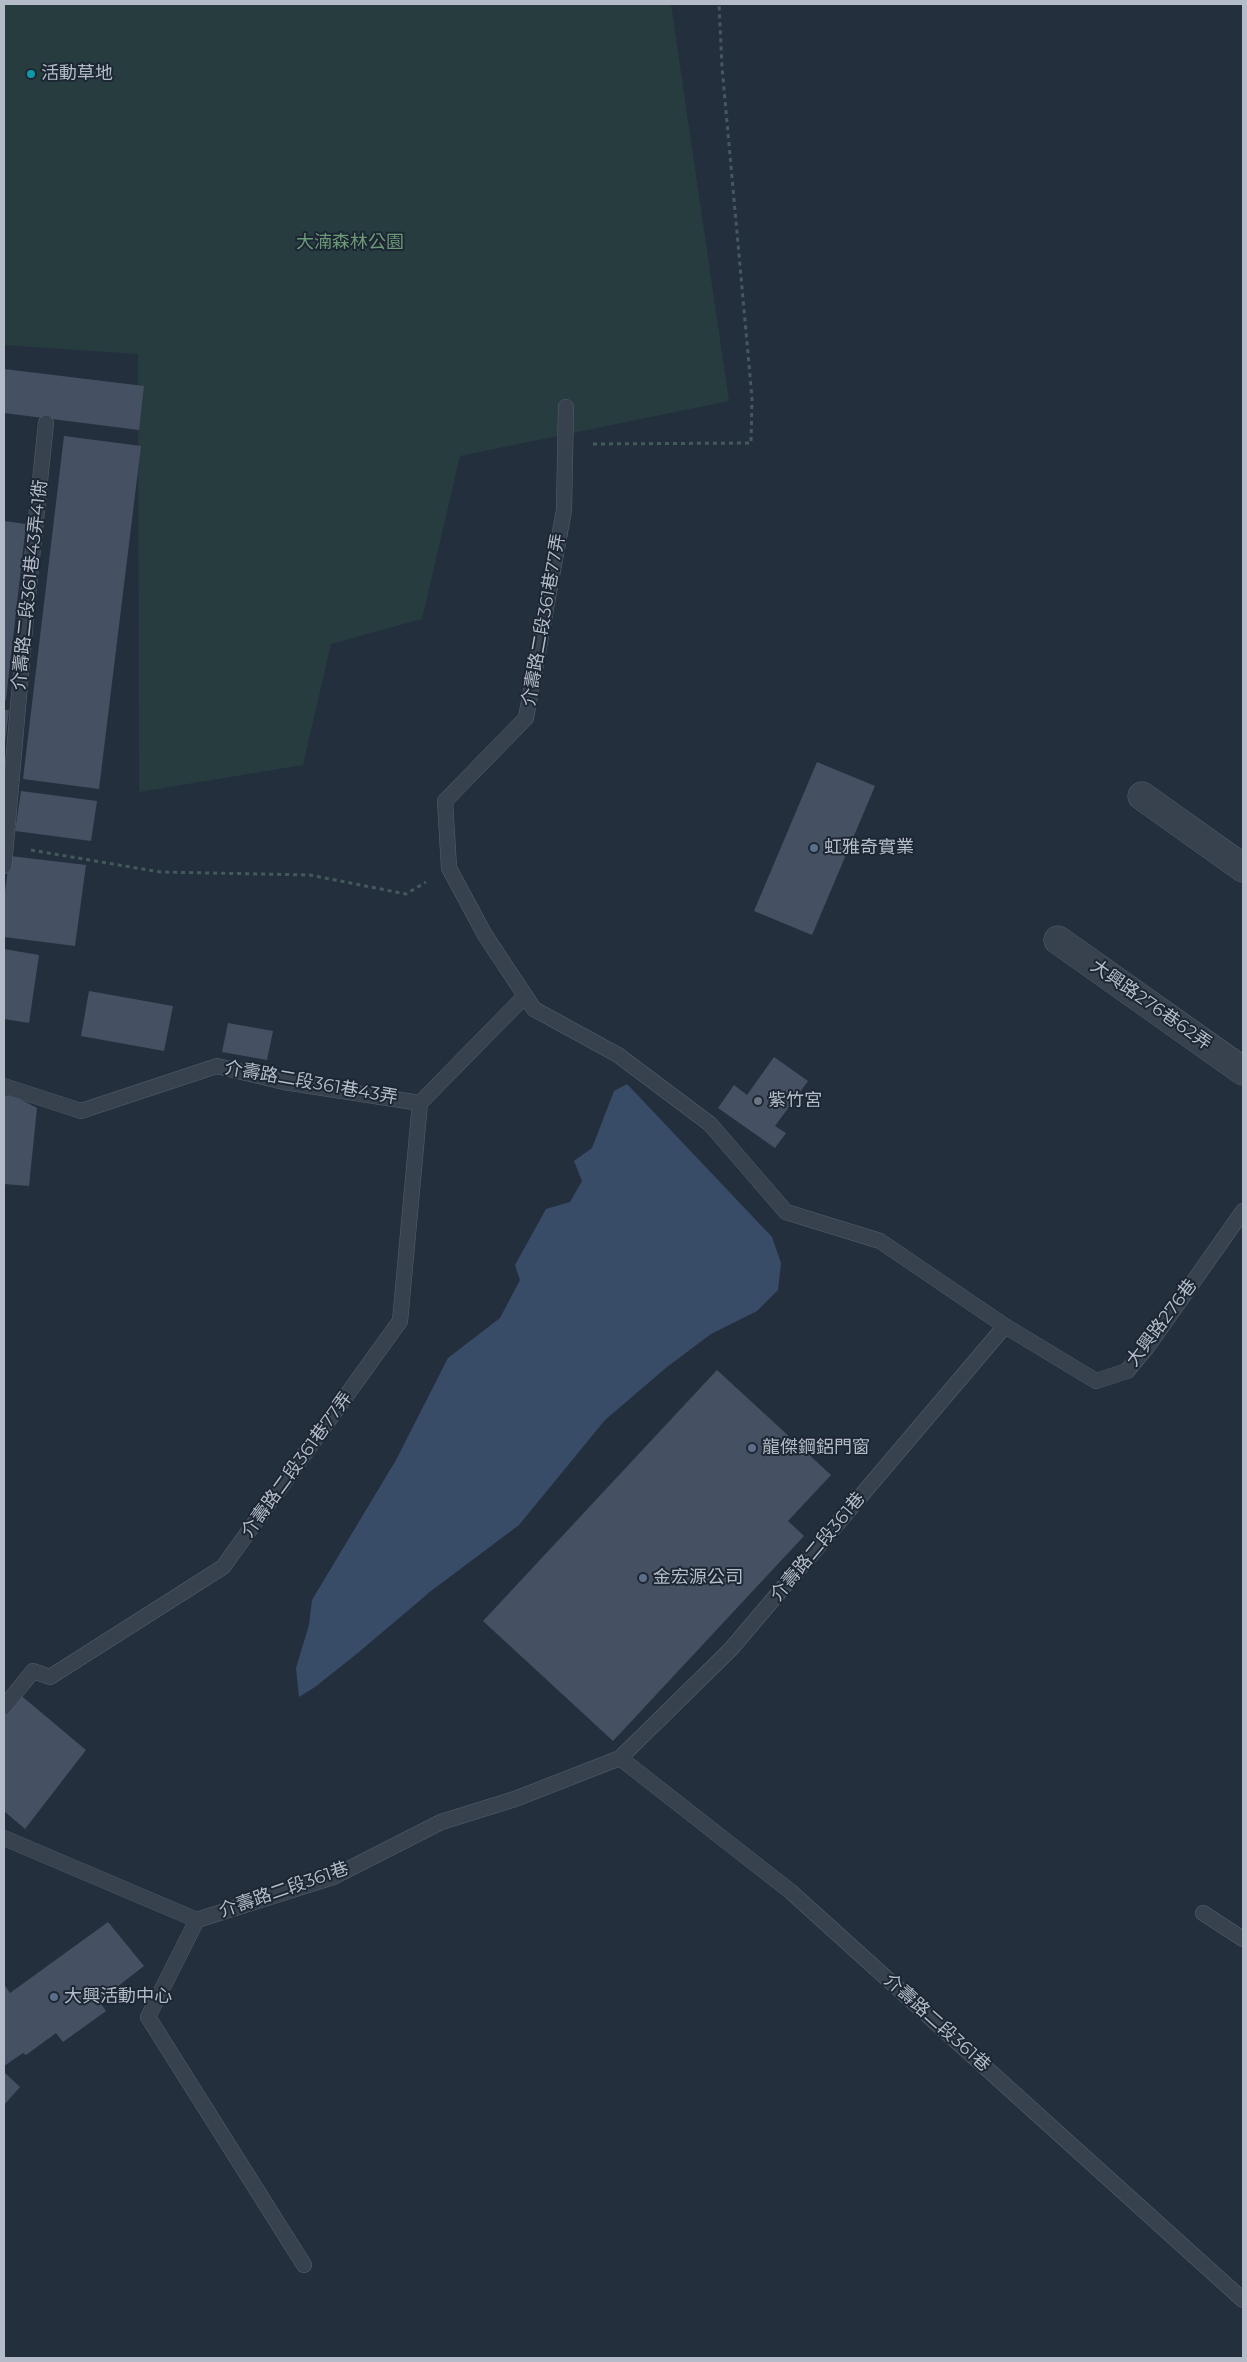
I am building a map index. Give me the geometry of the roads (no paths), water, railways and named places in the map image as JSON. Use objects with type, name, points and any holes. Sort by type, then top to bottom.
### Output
[{"type":"street","points":[[1142,796],[1243,868]]},
{"type":"street","name":"大興路276巷62弄","points":[[1058,940],[1243,1071]]},
{"type":"lane","name":"介壽路二段361巷77弄","points":[[566,407],[567,446],[564,510],[526,718],[445,801],[449,868],[485,935],[534,1009],[618,1055],[710,1124],[786,1212],[880,1240],[1005,1326]]},
{"type":"lane","name":"介壽路二段361巷43弄41衖","points":[[4,866],[26,616],[46,424]]},
{"type":"lane","points":[[420,1103],[525,996]]},
{"type":"lane","name":"介壽路二段361巷43弄","points":[[4,1086],[81,1111],[217,1066],[284,1082],[420,1103]]},
{"type":"lane","name":"介壽路二段361巷77弄","points":[[4,1707],[33,1671],[50,1678],[223,1568],[400,1321],[420,1103]]},
{"type":"lane","name":"大興路276巷","points":[[1005,1326],[1096,1382],[1126,1371],[1148,1346],[1243,1211]]},
{"type":"lane","name":"介壽路二段361巷","points":[[4,1838],[197,1920],[333,1877],[441,1822],[515,1799],[620,1758],[731,1649],[1005,1326]]},
{"type":"lane","name":"介壽路二段361巷","points":[[620,1758],[790,1891],[1243,2300]]},
{"type":"lane","points":[[1203,1913],[1243,1939]]},
{"type":"lane","points":[[197,1920],[148,2017],[304,2265]]},
{"type":"water","points":[[627,1084],[772,1237],[781,1263],[778,1290],[757,1311],[711,1334],[667,1367],[605,1420],[519,1525],[431,1591],[359,1652],[315,1687],[299,1697],[296,1668],[309,1625],[312,1600],[396,1460],[448,1358],[500,1318],[520,1280],[515,1265],[546,1209],[570,1202],[582,1181],[574,1161],[592,1148],[614,1091]]},
{"type":"place","name":"活動草地","points":[[31,74]]},
{"type":"place","name":"虹雅奇實業","points":[[814,848]]},
{"type":"place","name":"紫竹宮","points":[[758,1101]]},
{"type":"place","name":"龍傑鋼鋁門窗","points":[[752,1448]]},
{"type":"place","name":"金宏源公司","points":[[643,1578]]},
{"type":"place","name":"大興活動中心","points":[[54,1997]]},
{"type":"park label","name":"大湳森林公園","points":[[350,243]]}]
